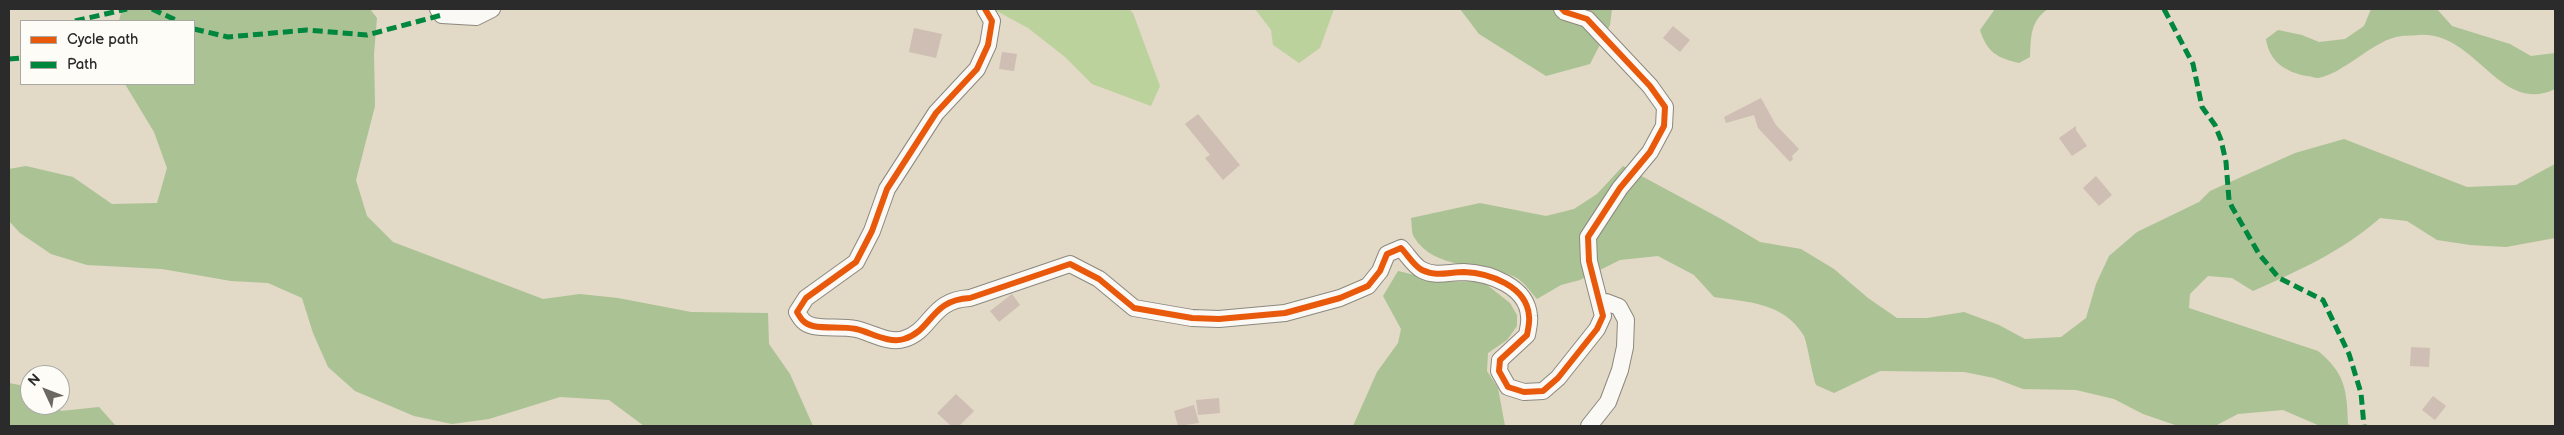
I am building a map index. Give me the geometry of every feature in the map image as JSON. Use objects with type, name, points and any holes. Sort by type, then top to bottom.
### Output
[{"type":"street","points":[[438,9],[442,15],[476,17],[492,9]]},
{"type":"street","points":[[985,9],[992,21],[988,45],[977,68],[965,84],[936,114],[888,189],[872,232],[856,262],[806,298],[796,312],[802,321],[813,326],[857,329],[894,341],[904,339],[919,330],[941,306],[955,299],[970,298],[1070,264],[1100,279],[1134,308],[1192,318],[1219,319],[1285,313],[1340,298],[1368,286],[1380,270],[1387,254],[1401,248],[1420,270],[1434,275],[1465,272],[1492,278],[1508,284],[1523,298],[1530,315],[1527,335],[1500,360],[1499,371],[1508,388],[1524,392],[1543,390],[1558,378],[1597,329],[1603,316],[1590,261],[1588,237],[1620,188],[1650,152],[1664,126],[1665,106],[1650,86],[1586,19],[1565,12],[1562,9]]},
{"type":"street","points":[[1589,426],[1608,402],[1620,370],[1625,347],[1626,320],[1619,307],[1606,302],[1601,308]]},
{"type":"green space","points":[[122,9],[370,9],[377,18],[374,54],[375,106],[356,180],[367,216],[393,242],[543,299],[580,294],[618,298],[691,312],[768,313],[769,344],[790,374],[813,426],[644,426],[609,400],[560,397],[489,419],[452,424],[414,416],[355,391],[328,367],[313,333],[302,298],[268,283],[231,281],[162,269],[87,265],[51,254],[20,233],[9,221],[9,169],[26,166],[73,177],[112,204],[157,203],[167,168],[154,132],[126,85],[195,85],[195,20],[119,20]]},
{"type":"green space","points":[[993,9],[1129,9],[1133,13],[1160,86],[1151,106],[1092,84],[1065,57],[1028,28]]},
{"type":"green space","points":[[1255,9],[1334,9],[1320,48],[1299,63],[1273,45],[1271,30]]},
{"type":"green space","points":[[1460,9],[1612,9],[1610,25],[1590,64],[1546,76],[1479,34]]},
{"type":"green space","points":[[1995,9],[2048,9],[2035,24],[2031,36],[2030,57],[2019,63],[2005,59],[1994,53],[1986,44],[1980,30]]},
{"type":"green space","points":[[2371,9],[2437,9],[2452,26],[2510,44],[2531,56],[2555,53],[2555,89],[2536,94],[2519,91],[2503,83],[2457,46],[2439,37],[2401,36],[2386,40],[2336,71],[2318,78],[2292,72],[2285,68],[2274,59],[2268,47],[2266,39],[2278,30],[2302,35],[2319,42],[2345,39],[2364,26]]},
{"type":"green space","points":[[2344,139],[2467,187],[2516,185],[2555,164],[2555,238],[2506,247],[2470,245],[2437,240],[2407,221],[2380,218],[2351,241],[2303,268],[2253,291],[2232,278],[2208,276],[2190,294],[2189,308],[2318,351],[2334,367],[2343,383],[2347,401],[2348,424],[2352,426],[2320,426],[2283,410],[2238,414],[2215,426],[2178,426],[2143,414],[2114,399],[2076,390],[2023,389],[1994,378],[1964,372],[1880,371],[1834,393],[1816,385],[1804,336],[1786,316],[1764,306],[1714,297],[1694,275],[1658,256],[1620,260],[1580,280],[1561,285],[1537,299],[1515,277],[1502,272],[1446,261],[1434,255],[1423,248],[1414,237],[1412,230],[1411,218],[1480,203],[1546,216],[1574,209],[1597,194],[1623,166],[1760,242],[1801,249],[1834,269],[1868,298],[1897,318],[1927,318],[1964,312],[1999,325],[2025,339],[2061,337],[2086,318],[2096,284],[2109,256],[2137,232],[2199,202],[2210,191],[2295,153]]},
{"type":"green space","points":[[1398,271],[1444,282],[1482,281],[1510,303],[1517,315],[1517,326],[1507,340],[1488,353],[1487,371],[1498,388],[1505,426],[1353,426],[1377,372],[1398,343],[1401,329],[1383,296]]},
{"type":"green space","points":[[9,383],[20,385],[20,415],[70,415],[70,410],[99,407],[116,426],[9,426]]},
{"type":"building","points":[[1673,26],[1690,40],[1680,52],[1663,38]]},
{"type":"building","points":[[914,28],[942,34],[936,58],[909,52]]},
{"type":"building","points":[[1002,52],[1017,54],[1014,71],[999,69]]},
{"type":"building","points":[[1761,98],[1776,125],[1799,149],[1792,156],[1793,159],[1790,162],[1758,128],[1754,115],[1726,123],[1724,117]]},
{"type":"building","points":[[1198,114],[1240,165],[1223,180],[1205,158],[1210,155],[1185,124]]},
{"type":"building","points":[[2076,126],[2076,130],[2087,146],[2072,156],[2059,138]]},
{"type":"building","points":[[2096,176],[2112,195],[2099,206],[2083,188]]},
{"type":"building","points":[[1012,294],[1020,305],[999,322],[990,311]]},
{"type":"building","points":[[2411,347],[2430,348],[2429,367],[2410,366]]},
{"type":"building","points":[[956,394],[974,411],[959,426],[951,426],[937,413]]},
{"type":"building","points":[[2433,396],[2446,406],[2435,420],[2422,410]]},
{"type":"building","points":[[1219,398],[1220,413],[1198,415],[1196,400]]},
{"type":"building","points":[[1194,405],[1199,423],[1178,426],[1174,411]]},
{"type":"marked path","points":[[79,20],[127,9]]},
{"type":"marked path","points":[[152,9],[176,20]]},
{"type":"marked path","points":[[2164,9],[2193,64],[2202,107],[2215,125],[2221,140],[2226,162],[2229,200],[2232,207],[2259,254],[2279,278],[2323,300],[2349,354],[2361,393],[2364,426]]},
{"type":"marked path","points":[[195,29],[228,37],[307,30],[367,35],[442,15]]},
{"type":"marked path","points":[[9,59],[20,58]]},
{"type":"cycle path","points":[[985,9],[992,21],[988,45],[977,69],[936,113],[887,189],[872,231],[856,262],[806,298],[797,312],[805,323],[818,327],[856,329],[892,340],[904,339],[914,335],[939,309],[947,304],[1070,264],[1099,279],[1134,308],[1192,318],[1219,319],[1285,313],[1340,298],[1368,286],[1380,271],[1387,254],[1401,248],[1413,263],[1422,270],[1437,274],[1464,272],[1484,275],[1505,283],[1522,297],[1527,306],[1529,316],[1527,335],[1500,360],[1499,371],[1508,387],[1524,392],[1543,391],[1558,378],[1597,329],[1603,316],[1589,261],[1588,237],[1620,188],[1650,152],[1664,126],[1665,107],[1650,86],[1587,19],[1565,12],[1562,9]]}]
